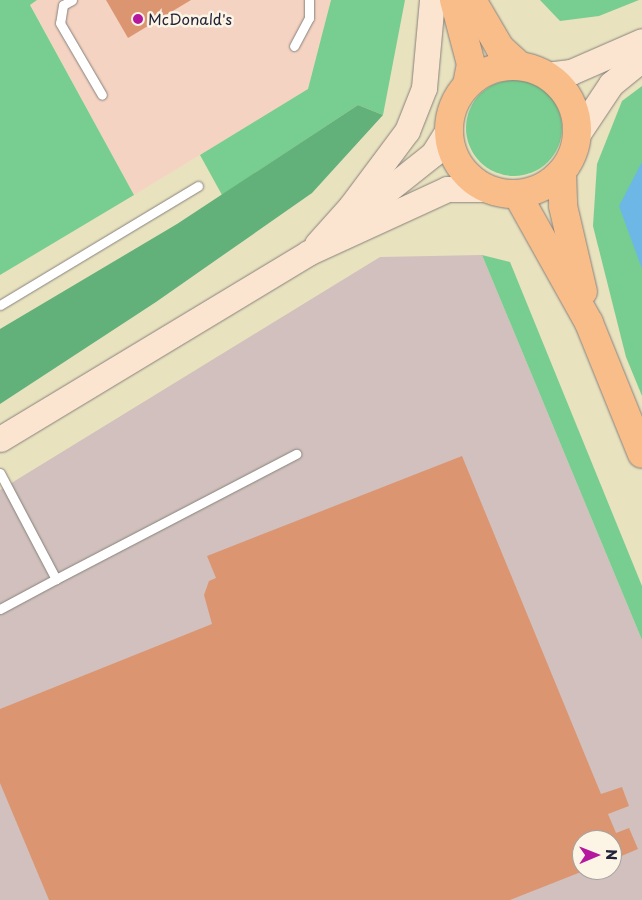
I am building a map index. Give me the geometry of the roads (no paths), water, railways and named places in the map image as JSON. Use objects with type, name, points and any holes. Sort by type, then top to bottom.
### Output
[{"type":"main road","points":[[308,253],[351,206],[407,131],[424,88],[432,0]]},
{"type":"main road","points":[[454,0],[471,64],[467,85],[452,112],[449,128],[451,147],[458,164],[471,178],[487,189]]},
{"type":"main road","points":[[0,439],[308,253],[447,189],[487,189],[517,194],[534,191],[562,172],[575,148],[577,135],[570,101],[560,86],[546,75],[520,66],[500,48],[472,0]]},
{"type":"main road","points":[[546,75],[571,72],[642,41]]},
{"type":"main road","points":[[577,135],[611,84],[642,59]]},
{"type":"main road","points":[[467,85],[491,70],[520,66]]},
{"type":"main road","points":[[308,253],[433,154],[449,128]]},
{"type":"main road","points":[[562,172],[563,206],[589,322]]},
{"type":"main road","points":[[517,194],[589,322],[642,454]]},
{"type":"lane","points":[[72,0],[63,5],[60,23],[102,95]]},
{"type":"lane","points":[[294,46],[310,18],[309,0]]},
{"type":"lane","points":[[0,305],[198,186]]},
{"type":"lane","points":[[0,609],[296,454]]},
{"type":"lane","points":[[0,474],[56,579]]},
{"type":"water","points":[[642,162],[642,269],[619,206]]},
{"type":"place","name":"McDonald's","points":[[138,19]]}]
